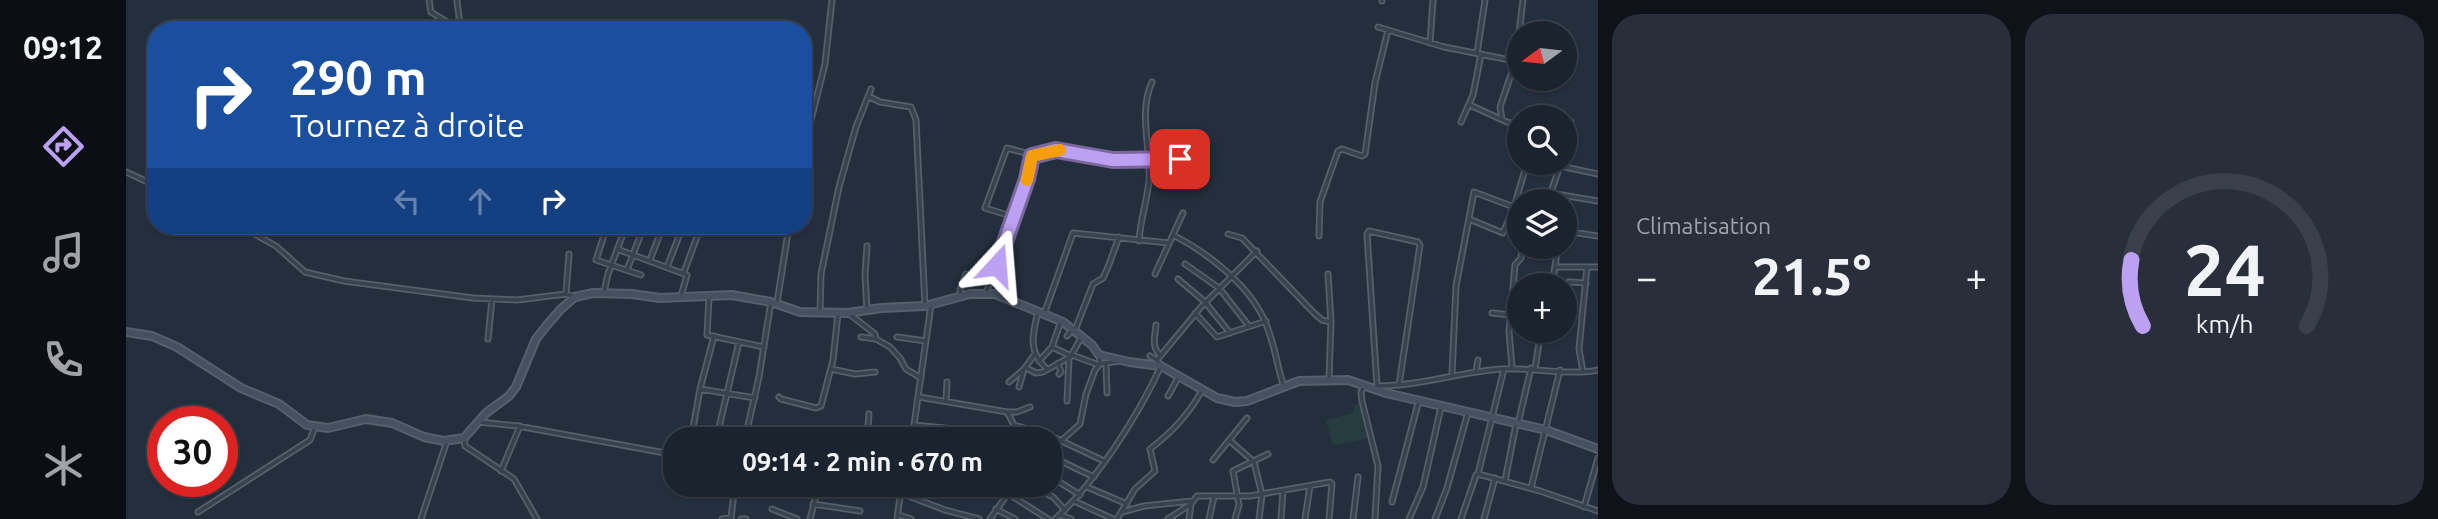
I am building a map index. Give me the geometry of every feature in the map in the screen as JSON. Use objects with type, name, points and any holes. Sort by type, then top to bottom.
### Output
[{"type":"street","points":[[429,0],[431,12],[445,21]]},
{"type":"street","points":[[812,116],[825,64],[832,0]]},
{"type":"street","points":[[1430,43],[1433,0]]},
{"type":"street","points":[[1461,122],[1470,105],[1485,0]]},
{"type":"street","points":[[1521,21],[1523,0]]},
{"type":"street","points":[[457,1],[460,21]]},
{"type":"street","points":[[1378,27],[1430,43],[1507,59]]},
{"type":"street","points":[[1319,236],[1320,202],[1338,151],[1342,149],[1362,156],[1365,154],[1375,83],[1388,30]]},
{"type":"street","points":[[1139,241],[1150,160],[1145,101],[1152,82]]},
{"type":"street","points":[[1502,119],[1500,107],[1507,87]]},
{"type":"street","points":[[820,312],[821,274],[839,187],[856,127],[871,89]]},
{"type":"street","points":[[868,96],[880,102],[911,107],[916,120],[928,306],[926,341],[914,425],[934,427]]},
{"type":"street","points":[[1470,105],[1507,121]]},
{"type":"street","points":[[1014,217],[985,208],[1007,148],[1032,156],[1068,150],[1113,160],[1180,159]]},
{"type":"street","points":[[986,293],[1014,217],[1032,156]]},
{"type":"street","points":[[1577,168],[1598,174]]},
{"type":"street","points":[[126,173],[147,183]]},
{"type":"street","points":[[1452,374],[1456,286],[1475,191],[1507,205]]},
{"type":"street","points":[[1577,198],[1598,201]]},
{"type":"street","points":[[1155,274],[1183,213]]},
{"type":"street","points":[[1469,219],[1501,234],[1507,223]]},
{"type":"street","points":[[1046,369],[1035,354],[1032,343],[1041,313],[1074,232],[1169,243]]},
{"type":"street","points":[[1376,388],[1369,232],[1418,242],[1420,245],[1399,385]]},
{"type":"street","points":[[1577,233],[1598,236]]},
{"type":"street","points":[[1228,234],[1242,238],[1314,313],[1322,320],[1331,322]]},
{"type":"street","points":[[255,235],[276,247],[307,273],[344,281],[423,293],[492,299],[531,299],[566,294],[575,297]]},
{"type":"street","points":[[604,235],[596,258],[641,275]]},
{"type":"street","points":[[604,292],[622,235]]},
{"type":"street","points":[[627,270],[641,235]]},
{"type":"street","points":[[650,260],[660,235]]},
{"type":"street","points":[[667,267],[679,235]]},
{"type":"street","points":[[684,272],[698,235]]},
{"type":"street","points":[[748,427],[787,235]]},
{"type":"street","points":[[1173,235],[1189,243],[1230,276],[1253,301],[1266,321],[1284,388]]},
{"type":"street","points":[[1071,333],[1094,284],[1103,278],[1119,237]]},
{"type":"street","points":[[867,246],[867,310]]},
{"type":"street","points":[[617,249],[684,272],[689,276],[681,296]]},
{"type":"street","points":[[1055,519],[1094,477],[1137,411],[1159,363],[1160,355],[1205,302],[1256,251]]},
{"type":"street","points":[[566,294],[569,254]]},
{"type":"street","points":[[1554,273],[1556,259]]},
{"type":"street","points":[[1185,264],[1219,288],[1250,326]]},
{"type":"street","points":[[1555,267],[1598,267]]},
{"type":"street","points":[[1583,372],[1579,349],[1587,267]]},
{"type":"street","points":[[961,296],[960,290],[966,274]]},
{"type":"street","points":[[1328,274],[1331,322],[1329,379]]},
{"type":"street","points":[[1178,279],[1205,302],[1230,333]]},
{"type":"street","points":[[1577,282],[1586,283]]},
{"type":"street","points":[[126,332],[152,336],[168,342],[228,380],[251,393],[272,400],[299,420],[315,427],[328,428],[366,419],[393,423],[424,437],[447,441],[464,438],[516,387],[536,340],[561,309],[581,294],[604,292],[656,298],[732,295],[800,312],[848,313],[928,306],[961,296],[986,293],[1001,296],[1061,321],[1071,333],[1093,347],[1099,355],[1100,364],[1086,394],[1080,424],[1062,440]]},
{"type":"street","points":[[709,298],[707,335],[764,347]]},
{"type":"street","points":[[488,339],[492,299]]},
{"type":"street","points":[[779,397],[819,408],[831,369],[838,312]]},
{"type":"street","points":[[848,313],[869,332],[875,334],[876,339]]},
{"type":"street","points":[[1195,313],[1214,336],[1266,321]]},
{"type":"street","points":[[1492,313],[1507,315]]},
{"type":"street","points":[[1039,361],[1052,346],[1061,321]]},
{"type":"street","points":[[1156,325],[1154,345],[1160,355]]},
{"type":"street","points":[[1034,334],[1042,339]]},
{"type":"street","points":[[692,427],[714,337]]},
{"type":"street","points":[[862,337],[876,339],[890,346],[906,369],[921,377]]},
{"type":"street","points":[[897,337],[926,341]]},
{"type":"street","points":[[1067,401],[1070,356],[1081,338]]},
{"type":"street","points":[[719,427],[739,342]]},
{"type":"street","points":[[1510,343],[1513,368]]},
{"type":"street","points":[[1506,481],[1517,424],[1538,343]]},
{"type":"street","points":[[1052,346],[1070,356],[1100,364],[1121,361],[1159,363]]},
{"type":"street","points":[[1019,387],[1025,369],[1035,354]]},
{"type":"street","points":[[1099,355],[1121,361]]},
{"type":"street","points":[[1025,369],[1036,373],[1070,356]]},
{"type":"street","points":[[1150,356],[1222,400],[1240,402],[1299,381],[1348,380],[1442,406],[1546,430],[1598,449]]},
{"type":"street","points":[[1476,372],[1478,360]]},
{"type":"street","points":[[1058,363],[1059,373]]},
{"type":"street","points":[[1106,363],[1107,393]]},
{"type":"street","points":[[1376,388],[1452,374],[1513,368],[1583,372],[1598,370]]},
{"type":"street","points":[[831,369],[855,374],[875,372]]},
{"type":"street","points":[[1009,382],[1025,369]]},
{"type":"street","points":[[1461,519],[1478,474],[1504,369]]},
{"type":"street","points":[[1531,488],[1560,370]]},
{"type":"street","points":[[1168,396],[1179,376]]},
{"type":"street","points":[[946,401],[947,382]]},
{"type":"street","points":[[1366,385],[1361,392],[1362,401],[1378,466],[1375,519]]},
{"type":"street","points":[[700,389],[755,398]]},
{"type":"street","points":[[1074,501],[1115,519],[1139,484],[1156,471],[1149,451],[1184,418],[1202,389]]},
{"type":"street","points":[[919,397],[1007,412],[1017,412],[1030,407]]},
{"type":"street","points":[[1392,502],[1419,400]]},
{"type":"street","points":[[1409,519],[1423,486],[1442,406]]},
{"type":"street","points":[[1007,412],[1014,425],[1019,427]]},
{"type":"street","points":[[1435,519],[1447,488],[1468,412]]},
{"type":"street","points":[[868,427],[869,414]]},
{"type":"street","points":[[1213,460],[1247,418]]},
{"type":"street","points":[[479,422],[520,426],[663,453]]},
{"type":"street","points":[[501,471],[520,426]]},
{"type":"street","points":[[198,512],[310,440],[315,427]]},
{"type":"street","points":[[464,438],[465,446],[514,479],[537,519]]},
{"type":"street","points":[[1229,440],[1254,462],[1262,495],[1259,519]]},
{"type":"street","points":[[421,519],[447,441]]},
{"type":"street","points":[[1062,441],[1104,461]]},
{"type":"street","points":[[1235,519],[1239,505],[1233,471],[1268,454]]},
{"type":"street","points":[[1584,507],[1598,458]]},
{"type":"street","points":[[1062,462],[1094,477]]},
{"type":"street","points":[[1478,474],[1531,488],[1598,511]]},
{"type":"street","points":[[1353,519],[1358,477]]},
{"type":"street","points":[[1484,519],[1495,478]]},
{"type":"street","points":[[1168,519],[1197,496],[1262,495],[1331,482],[1329,519]]},
{"type":"street","points":[[1062,484],[1080,495]]},
{"type":"street","points":[[1086,486],[1127,504]]},
{"type":"street","points":[[1305,519],[1310,486]]},
{"type":"street","points":[[1281,519],[1283,491]]},
{"type":"street","points":[[731,518],[734,497]]},
{"type":"street","points":[[810,519],[815,497]]},
{"type":"street","points":[[900,497],[898,517],[911,519]]},
{"type":"street","points":[[910,497],[979,519]]},
{"type":"street","points":[[990,519],[1004,497]]},
{"type":"street","points":[[1013,497],[1048,519]]},
{"type":"street","points":[[1054,497],[1065,510]]},
{"type":"street","points":[[1209,519],[1214,497]]},
{"type":"street","points":[[1122,512],[1144,506],[1191,503]]},
{"type":"street","points":[[1189,519],[1191,503]]},
{"type":"street","points":[[813,504],[860,511]]},
{"type":"street","points":[[772,509],[797,519]]},
{"type":"street","points":[[996,509],[1015,519]]},
{"type":"street","points":[[1060,515],[1071,519]]},
{"type":"street","points":[[722,519],[742,519]]},
{"type":"green space","points":[[1361,403],[1370,438],[1335,445],[1332,443],[1326,420],[1353,413],[1354,405]]},
{"type":"slow traffic","points":[[1027,180],[1032,156],[1060,150]]},
{"type":"route","points":[[997,265],[1027,179],[1032,156],[1068,150],[1113,160],[1180,159]]}]
